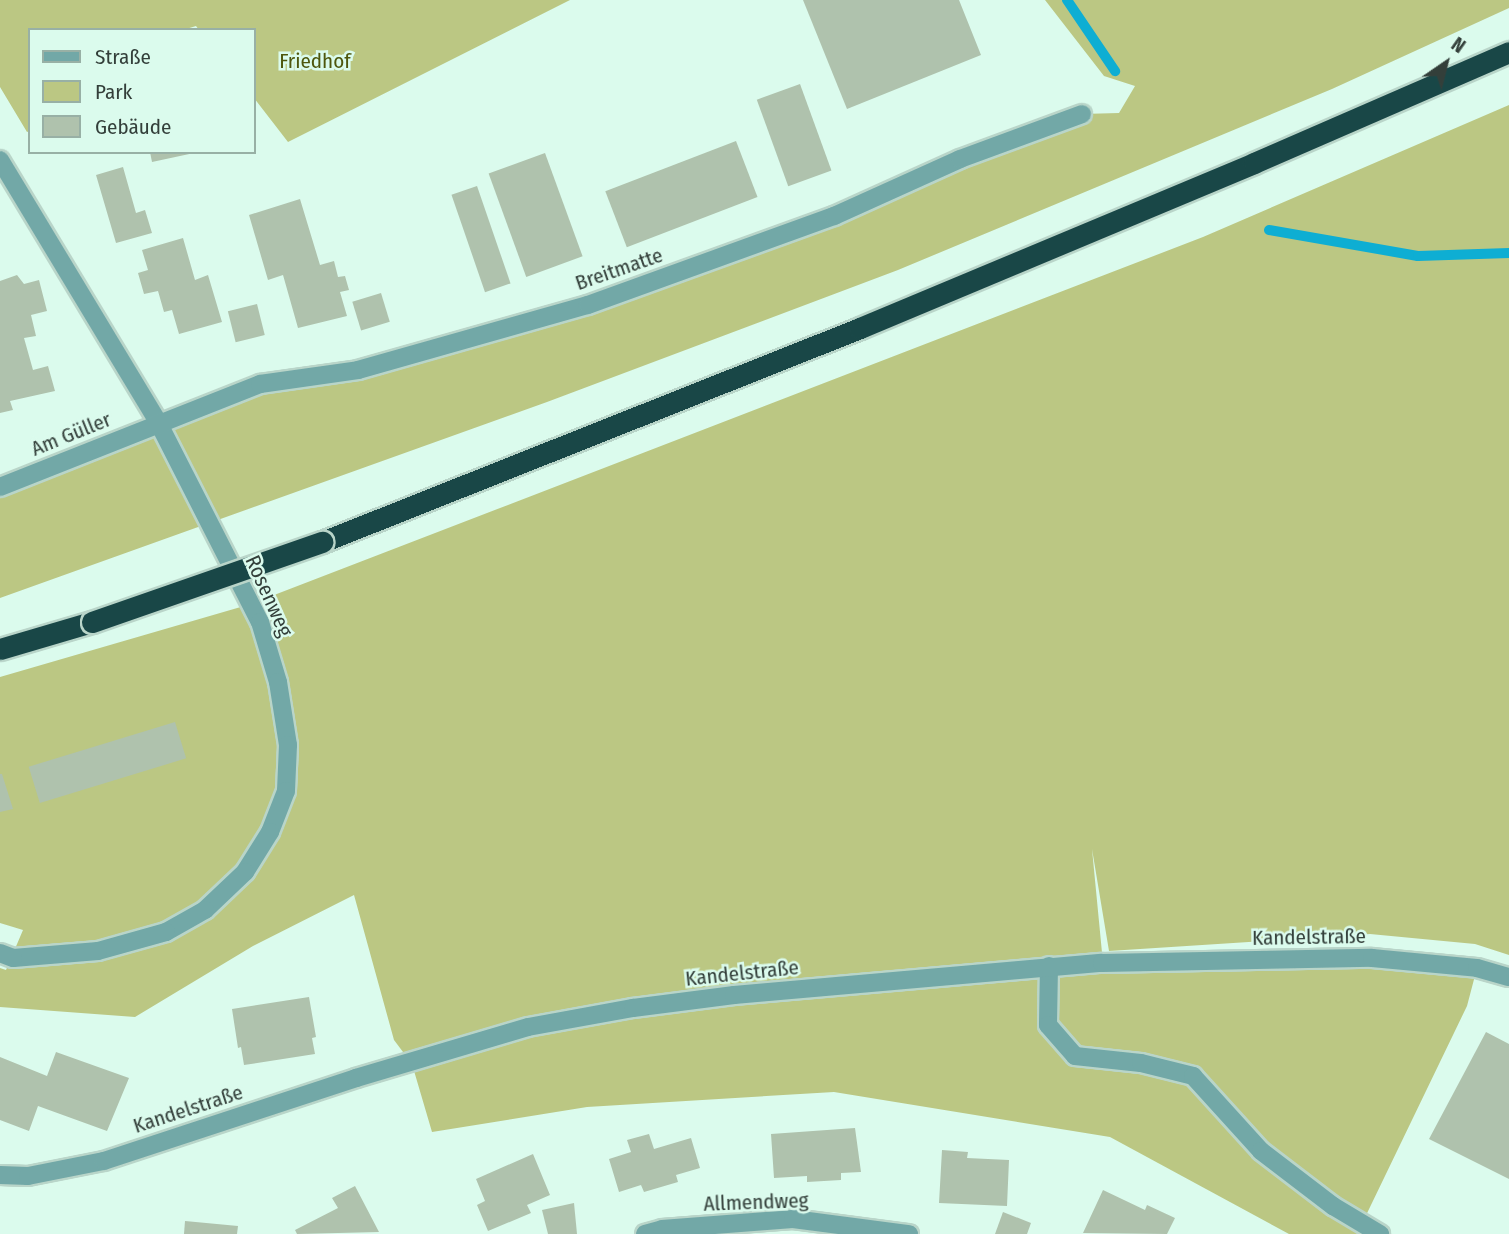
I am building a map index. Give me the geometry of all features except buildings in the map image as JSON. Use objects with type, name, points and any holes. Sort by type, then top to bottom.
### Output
[{"type":"highway","points":[[0,649],[92,622],[322,542],[886,317],[1267,158],[1509,52]]},
{"type":"street","name":"Breitmatte","points":[[159,424],[260,384],[358,370],[588,305],[834,216],[960,159],[1082,114]]},
{"type":"street","name":"Rosenweg","points":[[0,160],[159,424],[260,622],[278,682],[288,745],[286,791],[270,832],[245,872],[205,910],[166,932],[98,951],[13,958],[0,953]]},
{"type":"street","name":"Am Güller","points":[[0,487],[159,424]]},
{"type":"street","name":"Kandelstraße","points":[[0,1175],[28,1176],[104,1161],[356,1078],[528,1027],[633,1007],[734,995],[981,975],[1049,966],[1372,958],[1477,968],[1509,977]]},
{"type":"street","points":[[1049,966],[1048,1025],[1075,1056],[1141,1063],[1193,1076],[1261,1151],[1333,1206],[1380,1234]]},
{"type":"street","name":"Allmendweg","points":[[645,1234],[662,1229],[793,1219],[909,1234]]},
{"type":"green space","name":"Friedhof","points":[[0,0],[570,0],[288,142],[256,101],[256,28],[28,28],[28,132],[0,87]]},
{"type":"green space","points":[[1045,0],[1509,0],[1509,8],[1332,89],[898,270],[547,402],[0,598],[0,487],[260,384],[358,370],[588,305],[1082,114],[1119,113],[1135,86],[1104,76]]},
{"type":"green space","points":[[1509,105],[1509,955],[1475,944],[1370,934],[1109,951],[1092,849],[1103,963],[1477,968],[1467,1006],[1357,1234],[1289,1234],[1110,1137],[834,1092],[587,1107],[432,1132],[412,1064],[394,1040],[354,895],[253,946],[135,1017],[0,1007],[0,968],[6,970],[23,930],[0,923],[0,677],[251,604],[1203,237]]},
{"type":"waterway","points":[[1067,0],[1115,71]]},
{"type":"waterway","points":[[1269,230],[1418,256],[1509,253]]}]
